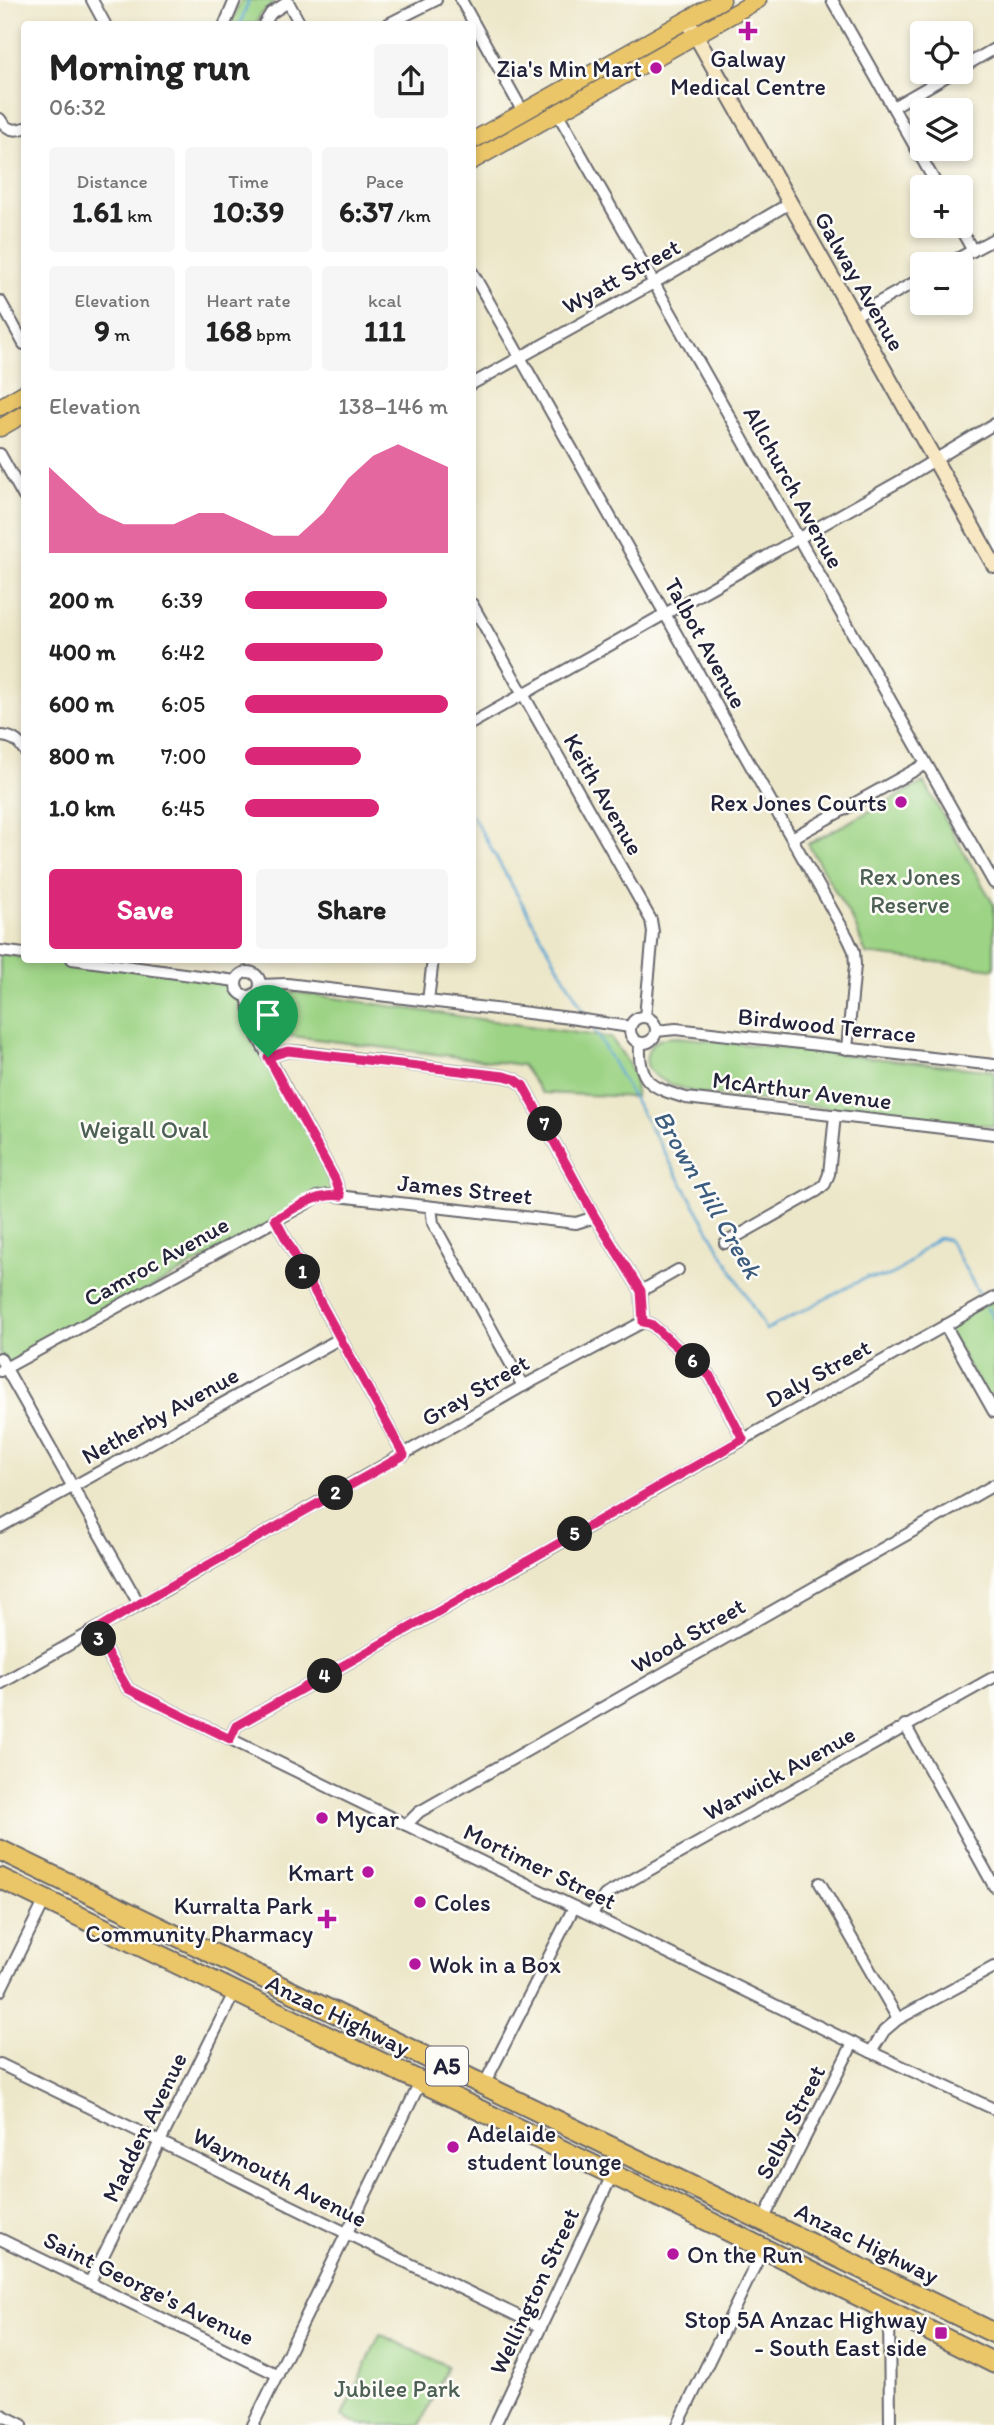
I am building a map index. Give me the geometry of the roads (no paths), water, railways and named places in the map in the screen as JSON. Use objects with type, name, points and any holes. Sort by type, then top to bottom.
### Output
[{"type":"highway","name":"Anzac Highway","points":[[0,1850],[994,2333]]},
{"type":"highway","name":"Anzac Highway","points":[[0,1878],[676,2205],[994,2363]]},
{"type":"highway","points":[[112,1905],[121,1923],[116,1933]]},
{"type":"highway","points":[[217,1955],[219,1968],[232,1982],[235,1991]]},
{"type":"highway","points":[[530,2135],[540,2112]]},
{"type":"highway","points":[[676,2205],[683,2202],[686,2194],[679,2180]]},
{"type":"highway","points":[[709,2194],[701,2197],[699,2203],[709,2213],[714,2224]]},
{"type":"highway","points":[[924,2299],[946,2325],[947,2331],[940,2336]]},
{"type":"main road","points":[[476,139],[722,0]]},
{"type":"main road","points":[[476,159],[758,0]]},
{"type":"main road","points":[[0,407],[21,395]]},
{"type":"main road","points":[[0,428],[21,416]]},
{"type":"street","points":[[92,0],[103,21]]},
{"type":"street","points":[[226,21],[235,0]]},
{"type":"street","points":[[394,21],[436,0]]},
{"type":"street","points":[[461,0],[473,21]]},
{"type":"street","points":[[832,0],[931,175]]},
{"type":"street","points":[[266,21],[271,13],[287,1],[298,21]]},
{"type":"street","name":"Galway Avenue","points":[[687,20],[994,565]]},
{"type":"street","points":[[476,27],[523,112]]},
{"type":"street","points":[[973,61],[994,49]]},
{"type":"street","points":[[893,107],[933,84]]},
{"type":"street","name":"Allchurch Avenue","points":[[557,112],[994,883]]},
{"type":"street","points":[[0,119],[8,129],[21,129]]},
{"type":"street","name":"Wyatt Street","points":[[476,382],[654,283],[790,203]]},
{"type":"street","points":[[966,238],[973,251],[994,239]]},
{"type":"street","name":"Talbot Avenue","points":[[476,279],[854,951],[847,1049]]},
{"type":"street","points":[[855,316],[910,285]]},
{"type":"street","points":[[0,301],[21,339]]},
{"type":"street","points":[[476,721],[799,539],[994,424]]},
{"type":"street","points":[[0,454],[21,492]]},
{"type":"street","name":"Keith Avenue","points":[[476,611],[651,920],[653,932],[645,1017]]},
{"type":"street","points":[[0,736],[10,737],[21,747]]},
{"type":"street","points":[[792,838],[926,764]]},
{"type":"street","points":[[0,951],[21,954]]},
{"type":"street","points":[[140,963],[236,981]]},
{"type":"street","points":[[250,972],[251,963]]},
{"type":"street","points":[[428,1001],[433,963]]},
{"type":"street","points":[[247,997],[257,993],[260,985],[257,976],[250,972],[242,973],[236,981],[238,992],[247,997],[255,1032],[335,1179],[335,1195]]},
{"type":"street","points":[[260,985],[287,984],[570,1017],[630,1027]]},
{"type":"street","points":[[645,1017],[654,1024],[656,1031],[652,1039],[640,1043],[630,1034],[630,1027],[637,1018],[645,1017]]},
{"type":"street","name":"Birdwood Terrace","points":[[656,1031],[676,1029],[994,1065]]},
{"type":"street","name":"McArthur Avenue","points":[[640,1043],[640,1066],[648,1081],[668,1093],[686,1098],[994,1134]]},
{"type":"street","points":[[268,1057],[288,1051],[302,1052],[515,1079],[523,1085],[595,1217],[641,1291],[643,1322],[651,1324],[710,1376],[743,1439]]},
{"type":"street","points":[[725,1242],[825,1184],[829,1174],[835,1115]]},
{"type":"street","name":"James Street","points":[[335,1195],[576,1223],[595,1217]]},
{"type":"street","name":"Camroc Avenue","points":[[2,1365],[318,1197],[335,1195]]},
{"type":"street","points":[[431,1207],[432,1223],[523,1386]]},
{"type":"street","points":[[275,1219],[404,1455]]},
{"type":"street","points":[[641,1291],[678,1270]]},
{"type":"street","name":"Daly Street","points":[[230,1739],[236,1726],[994,1298]]},
{"type":"street","name":"Gray Street","points":[[0,1684],[523,1386],[643,1322]]},
{"type":"street","points":[[946,1325],[994,1412]]},
{"type":"street","name":"Netherby Avenue","points":[[0,1527],[339,1339]]},
{"type":"street","points":[[2,1365],[139,1604]]},
{"type":"street","name":"Wood Street","points":[[407,1825],[419,1812],[994,1485]]},
{"type":"street","name":"Mortimer Street","points":[[94,1631],[128,1689],[871,2052],[994,2109]]},
{"type":"street","name":"Warwick Avenue","points":[[592,1914],[605,1895],[994,1677]]},
{"type":"street","points":[[905,1725],[994,1886]]},
{"type":"street","points":[[820,1883],[898,2019]]},
{"type":"street","points":[[0,1991],[45,1900]]},
{"type":"street","points":[[484,2085],[574,1907]]},
{"type":"street","points":[[871,2052],[884,2031],[898,2019],[994,1967]]},
{"type":"street","name":"Madden Avenue","points":[[90,2282],[235,1991]]},
{"type":"street","name":"Selby Street","points":[[763,2220],[853,2043]]},
{"type":"street","name":"Waymouth Avenue","points":[[0,2064],[541,2327]]},
{"type":"street","points":[[253,2425],[420,2083]]},
{"type":"street","name":"Wellington Street","points":[[495,2425],[612,2175]]},
{"type":"street","name":"Saint George's Avenue","points":[[0,2239],[278,2375]]},
{"type":"street","points":[[678,2425],[763,2249]]},
{"type":"street","points":[[889,2310],[890,2425]]},
{"type":"street","points":[[0,2414],[22,2425]]},
{"type":"waterway","name":"Brown Hill Creek","points":[[241,21],[249,0]]},
{"type":"waterway","name":"Brown Hill Creek","points":[[476,822],[587,1017]]},
{"type":"waterway","name":"Brown Hill Creek","points":[[592,1026],[766,1330],[867,1277],[892,1275],[939,1238],[948,1240],[953,1247],[984,1302]]},
{"type":"waterway","name":"Brown Hill Creek","points":[[987,1308],[994,1320]]},
{"type":"place","name":"Galway Medical Centre","points":[[748,31]]},
{"type":"place","name":"Zia's Min Mart","points":[[656,68]]},
{"type":"place","name":"Rex Jones Courts","points":[[901,802]]},
{"type":"place","name":"Mycar","points":[[322,1818]]},
{"type":"place","name":"Kmart","points":[[368,1872]]},
{"type":"place","name":"Coles","points":[[420,1902]]},
{"type":"place","name":"Kurralta Park Community Pharmacy","points":[[327,1919]]},
{"type":"place","name":"Wok in a Box","points":[[415,1964]]},
{"type":"place","name":"Adelaide student lounge","points":[[453,2147]]},
{"type":"place","name":"On the Run","points":[[673,2254]]},
{"type":"place","name":"Stop 5A Anzac Highway - South East side","points":[[941,2333]]},
{"type":"park label","name":"Rex Jones Reserve","points":[[910,890]]},
{"type":"park label","name":"Weigall Oval","points":[[144,1129]]},
{"type":"park label","name":"Jubilee Park","points":[[397,2388]]}]
